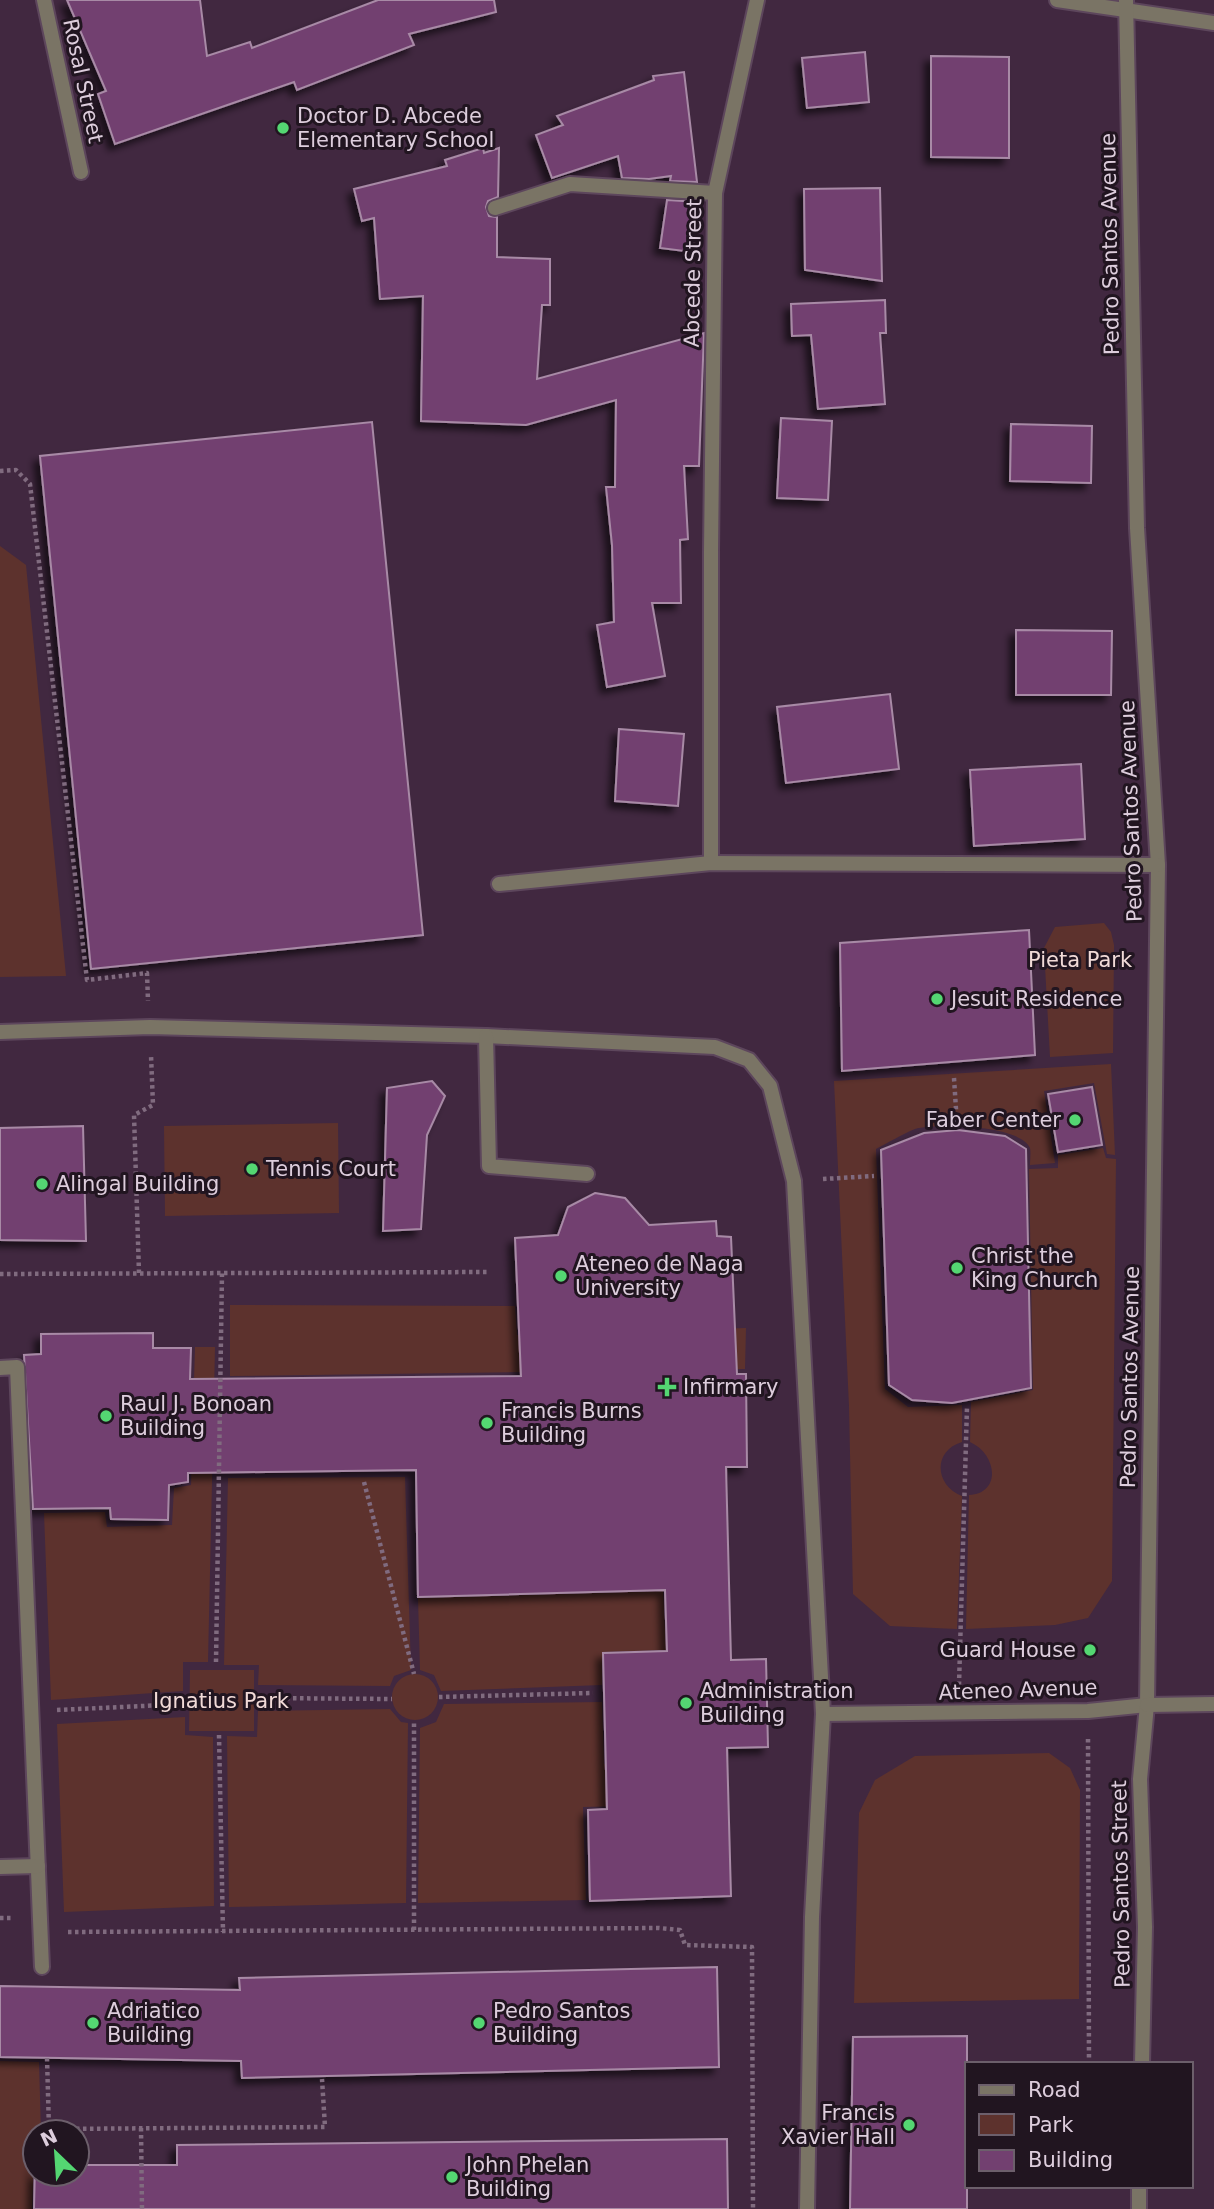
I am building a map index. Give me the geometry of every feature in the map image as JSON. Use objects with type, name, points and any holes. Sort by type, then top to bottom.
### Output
[{"type":"street","name":"Rosal Street","points":[[44,0],[80,172]]},
{"type":"street","name":"Abcede Street","points":[[711,863],[710,552],[715,193],[757,0]]},
{"type":"street","points":[[1056,0],[1126,6],[1214,23]]},
{"type":"street","name":"Pedro Santos Avenue","points":[[1126,6],[1137,528],[1158,865],[1147,1705]]},
{"type":"street","points":[[495,208],[570,184],[715,193]]},
{"type":"street","points":[[499,884],[711,863],[1158,865]]},
{"type":"street","points":[[0,1032],[150,1027],[486,1036],[715,1047],[749,1060],[770,1086],[794,1181],[823,1714],[812,1917],[807,2209]]},
{"type":"street","points":[[486,1036],[489,1166],[587,1174]]},
{"type":"street","points":[[0,1368],[17,1367],[42,1967]]},
{"type":"street","name":"Ateneo Avenue","points":[[823,1714],[1088,1711],[1147,1705],[1214,1704]]},
{"type":"street","name":"Pedro Santos Street","points":[[1142,2062],[1145,1927],[1140,1779],[1147,1705]]},
{"type":"street","points":[[0,1867],[38,1866]]},
{"type":"street","points":[[1139,2188],[1139,2209]]},
{"type":"path","points":[[0,471],[16,470],[30,484],[87,980],[147,973],[153,1105],[134,1115],[139,1273]]},
{"type":"path","points":[[954,1078],[957,1125]]},
{"type":"path","points":[[794,1181],[874,1176]]},
{"type":"path","points":[[0,1274],[487,1272]]},
{"type":"path","points":[[216,1662],[222,1273]]},
{"type":"path","points":[[958,1714],[967,1407]]},
{"type":"path","points":[[364,1482],[414,1674]]},
{"type":"path","points":[[439,1697],[593,1693]]},
{"type":"path","points":[[258,1698],[391,1699]]},
{"type":"path","points":[[30,1711],[186,1704]]},
{"type":"path","points":[[1088,1711],[1089,2062]]},
{"type":"path","points":[[414,1930],[415,1721]]},
{"type":"path","points":[[219,1735],[223,1931]]},
{"type":"path","points":[[0,1918],[32,1920],[58,1933],[659,1928],[680,1930],[685,1945],[752,1947],[753,2209]]},
{"type":"path","points":[[47,2058],[49,2129],[326,2127],[322,2079]]},
{"type":"path","points":[[141,2128],[142,2209]]},
{"type":"green space","points":[[0,546],[26,565],[66,976],[0,977]]},
{"type":"green space","name":"Pieta Park","points":[[1104,923],[1111,932],[1114,945],[1113,1053],[1050,1057],[1044,948],[1055,927]]},
{"type":"green space","points":[[1111,1064],[1115,1155],[1107,1154],[1094,1083],[1044,1091],[1055,1163],[1030,1165],[1030,1148],[1023,1140],[1011,1134],[958,1126],[915,1129],[876,1149],[885,1389],[908,1407],[962,1405],[962,1442],[952,1446],[946,1453],[941,1469],[946,1485],[962,1496],[957,1629],[890,1626],[853,1594],[849,1406],[834,1081]]},
{"type":"green space","name":"Tennis Court","points":[[338,1123],[339,1213],[165,1216],[164,1126]]},
{"type":"green space","points":[[1103,1148],[1106,1158],[1116,1159],[1112,1581],[1088,1618],[1055,1625],[966,1629],[969,1495],[980,1493],[987,1488],[992,1472],[986,1455],[970,1442],[971,1402],[1033,1390],[1029,1169],[1058,1168],[1058,1155]]},
{"type":"green space","points":[[230,1305],[515,1306],[517,1335],[746,1328],[745,1369],[230,1376]]},
{"type":"green space","points":[[195,1347],[215,1347],[208,1662],[183,1662],[183,1691],[51,1700],[44,1513],[105,1512],[107,1527],[172,1525],[174,1488],[191,1485]]},
{"type":"green space","points":[[405,1477],[411,1670],[394,1676],[390,1686],[258,1685],[259,1665],[224,1665],[228,1478]]},
{"type":"green space","points":[[663,1591],[666,1650],[602,1652],[602,1685],[441,1691],[434,1675],[420,1670],[418,1598]]},
{"type":"green space","name":"Ignatius Park","points":[[190,1670],[254,1670],[254,1731],[189,1731]]},
{"type":"green space","points":[[415,1674],[432,1680],[438,1697],[432,1714],[415,1720],[398,1714],[392,1697],[398,1680]]},
{"type":"green space","points":[[602,1702],[604,1764],[669,1763],[669,1805],[583,1807],[586,1900],[418,1903],[420,1728],[436,1722],[444,1704]]},
{"type":"green space","points":[[390,1709],[401,1722],[408,1723],[406,1903],[229,1907],[227,1736],[257,1737],[258,1711]]},
{"type":"green space","points":[[185,1717],[185,1735],[213,1737],[214,1906],[64,1912],[57,1724]]},
{"type":"green space","points":[[1049,1753],[1070,1768],[1080,1790],[1079,1999],[854,2003],[859,1813],[875,1780],[915,1756]]},
{"type":"green space","points":[[0,2061],[39,2062],[41,2118],[21,2118],[21,2188],[33,2188],[32,2209],[0,2209]]},
{"type":"building","points":[[67,0],[200,0],[207,56],[250,42],[252,48],[378,0],[494,0],[496,12],[409,34],[414,45],[297,90],[294,82],[115,144],[98,94],[106,91]]},
{"type":"building","points":[[865,52],[869,102],[807,108],[802,58]]},
{"type":"building","points":[[931,56],[1009,57],[1009,158],[931,157]]},
{"type":"building","points":[[684,72],[697,182],[670,181],[671,176],[649,179],[622,178],[618,156],[552,178],[536,135],[563,125],[557,116],[654,80],[653,76]]},
{"type":"building","points":[[483,148],[484,153],[499,148],[498,197],[488,201],[486,207],[489,216],[497,217],[497,257],[550,259],[550,305],[542,305],[537,379],[704,333],[699,466],[684,466],[688,539],[680,540],[681,603],[652,603],[665,676],[607,687],[597,625],[614,622],[612,545],[606,487],[615,487],[616,400],[526,425],[421,421],[423,296],[380,299],[374,218],[362,221],[354,189],[447,166],[445,160]]},
{"type":"building","points":[[880,188],[882,281],[805,270],[804,189]]},
{"type":"building","points":[[667,200],[699,202],[692,252],[660,248]]},
{"type":"building","points":[[885,300],[886,333],[880,333],[885,404],[818,409],[811,335],[792,336],[791,304]]},
{"type":"building","points":[[781,418],[832,421],[828,500],[777,498]]},
{"type":"building","points":[[372,422],[423,935],[91,969],[40,456]]},
{"type":"building","points":[[1011,424],[1092,426],[1091,483],[1010,481]]},
{"type":"building","points":[[1016,630],[1112,631],[1111,695],[1016,695]]},
{"type":"building","points":[[890,694],[899,769],[786,783],[777,707]]},
{"type":"building","points":[[619,729],[684,734],[678,806],[615,801]]},
{"type":"building","points":[[1081,764],[1085,839],[974,846],[970,770]]},
{"type":"building","name":"Jesuit Residence","points":[[1029,930],[1035,1055],[842,1071],[840,943]]},
{"type":"building","points":[[432,1081],[445,1096],[427,1135],[421,1229],[383,1231],[387,1088]]},
{"type":"building","name":"Faber Center","points":[[1092,1087],[1102,1145],[1058,1152],[1048,1094]]},
{"type":"building","name":"Alingal Building","points":[[83,1126],[86,1241],[0,1240],[0,1128]]},
{"type":"building","name":"Christ the King Church","points":[[958,1130],[1005,1136],[1026,1149],[1031,1388],[952,1403],[912,1400],[889,1385],[881,1150],[924,1133]]},
{"type":"building","points":[[595,1193],[625,1198],[649,1225],[716,1221],[717,1236],[731,1237],[737,1374],[746,1374],[747,1467],[726,1467],[731,1660],[766,1659],[768,1747],[727,1748],[731,1896],[590,1901],[588,1810],[607,1809],[603,1653],[667,1651],[665,1590],[418,1597],[416,1470],[188,1473],[188,1482],[169,1485],[168,1520],[111,1519],[110,1508],[33,1509],[24,1355],[41,1354],[41,1334],[153,1333],[153,1348],[191,1348],[190,1379],[521,1376],[515,1238],[558,1235],[568,1207]]},
{"type":"building","name":"Pedro Santos Building","points":[[717,1967],[719,2067],[242,2078],[241,2061],[0,2057],[0,1986],[240,1990],[239,1978]]},
{"type":"building","name":"Francis Xavier Hall","points":[[967,2036],[967,2209],[850,2209],[853,2037]]},
{"type":"building","name":"John Phelan Building","points":[[727,2139],[728,2209],[34,2209],[34,2188],[91,2188],[91,2165],[177,2165],[177,2145]]},
{"type":"place","name":"Doctor D. Abcede Elementary School","points":[[283,128]]},
{"type":"place","name":"Jesuit Residence","points":[[937,999]]},
{"type":"place","name":"Faber Center","points":[[1075,1120]]},
{"type":"place","name":"Tennis Court","points":[[252,1169]]},
{"type":"place","name":"Alingal Building","points":[[42,1184]]},
{"type":"place","name":"Christ the King Church","points":[[957,1268]]},
{"type":"place","name":"Ateneo de Naga University","points":[[561,1276]]},
{"type":"place","name":"Infirmary","points":[[667,1387]]},
{"type":"place","name":"Raul J. Bonoan Building","points":[[106,1416]]},
{"type":"place","name":"Francis Burns Building","points":[[487,1423]]},
{"type":"place","name":"Guard House","points":[[1090,1650]]},
{"type":"place","name":"Administration Building","points":[[686,1703]]},
{"type":"place","name":"Adriatico Building","points":[[93,2023]]},
{"type":"place","name":"Pedro Santos Building","points":[[479,2023]]},
{"type":"place","name":"Francis Xavier Hall","points":[[909,2125]]},
{"type":"place","name":"John Phelan Building","points":[[452,2177]]}]
